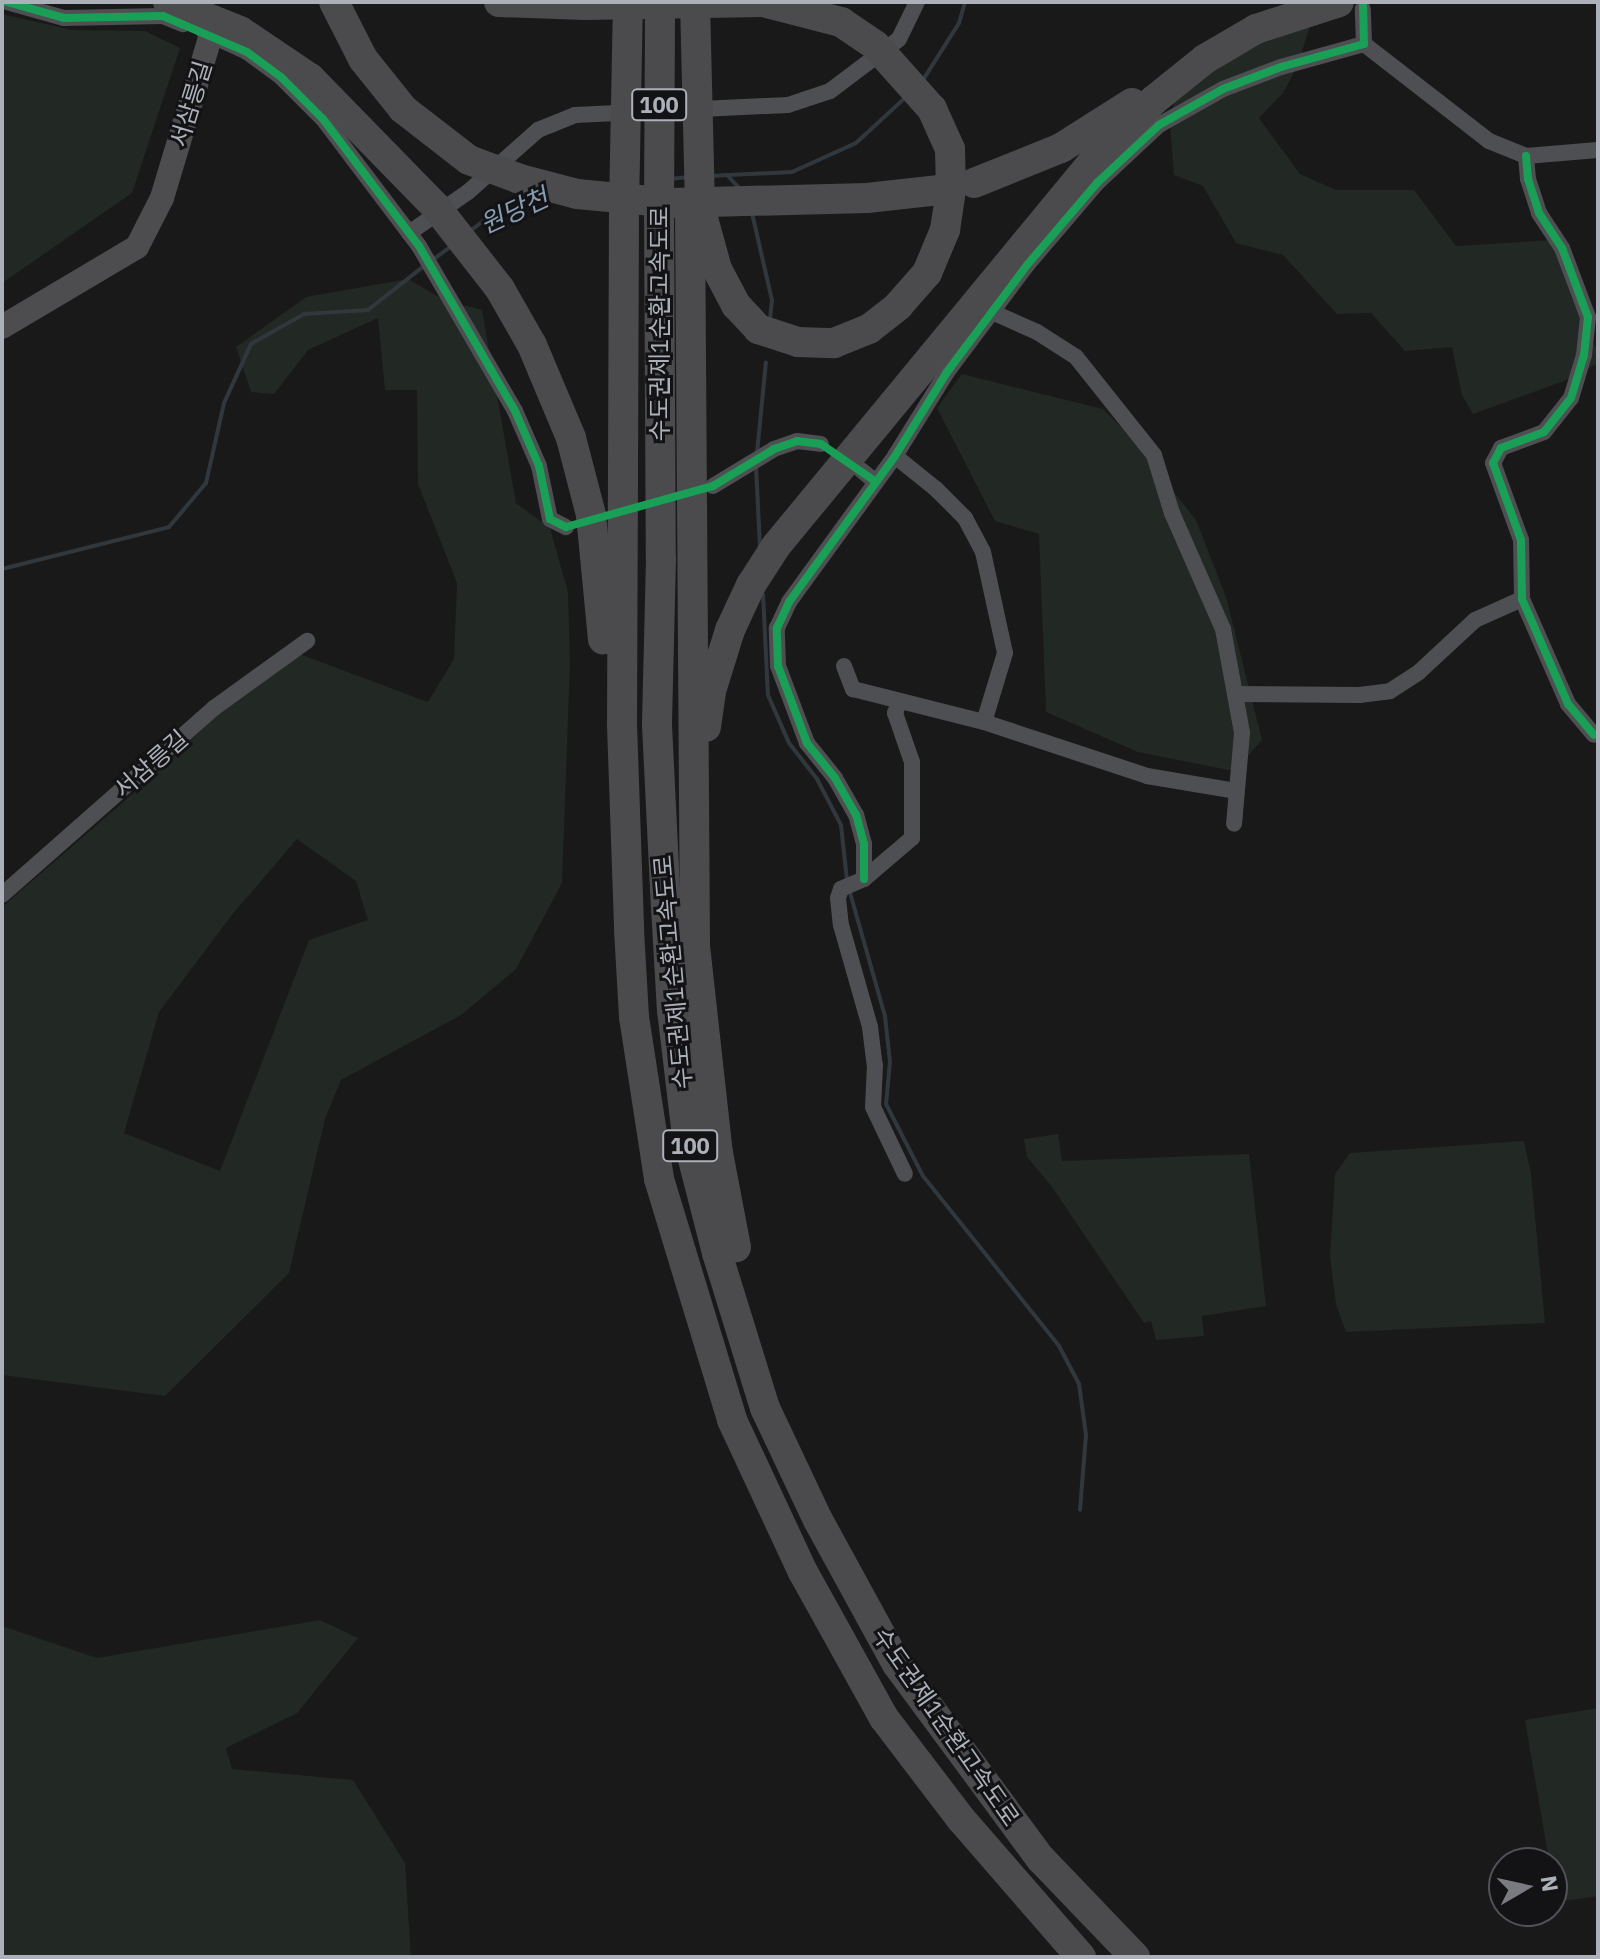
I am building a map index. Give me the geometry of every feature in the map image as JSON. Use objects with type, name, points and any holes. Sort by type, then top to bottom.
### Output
[{"type":"highway","points":[[168,2],[240,31],[310,78],[436,207],[500,289],[553,390],[571,438],[591,515],[600,579],[629,930]]},
{"type":"highway","points":[[334,2],[348,35],[403,109],[469,160],[520,179],[577,194],[672,203],[888,197],[940,190]]},
{"type":"highway","points":[[499,2],[585,5],[763,2],[841,22],[875,45],[932,109],[950,149],[951,190],[945,230],[927,273],[898,306],[869,329],[834,343],[798,342],[758,329],[736,305],[717,269],[695,209]]},
{"type":"highway","name":"수도권제1순환고속도로","points":[[628,2],[622,725],[634,1017],[659,1179],[732,1420],[766,1498],[884,1718],[961,1819],[1081,1957]]},
{"type":"highway","name":"수도권제1순환고속도로","points":[[660,2],[661,559],[657,725],[672,1010],[687,1136],[739,1332],[765,1408],[855,1591],[919,1696],[1041,1859],[1135,1957]]},
{"type":"highway","points":[[695,2],[695,946],[718,1153],[729,1219],[757,1329],[816,1481],[919,1696]]},
{"type":"highway","points":[[974,183],[1061,148],[1209,50],[1256,29],[1351,6]]},
{"type":"highway","points":[[695,946],[701,761],[711,691],[730,630],[751,585],[791,525],[1093,162],[1176,81],[1256,29]]},
{"type":"street","points":[[7,2],[64,18],[163,16],[247,52],[281,77],[323,119],[414,240],[515,411],[539,466],[550,519],[566,527]]},
{"type":"street","points":[[414,240],[538,130],[575,115],[788,105],[830,91],[899,39],[917,2]]},
{"type":"street","points":[[1351,6],[1364,44],[1489,141],[1526,156],[1598,150]]},
{"type":"street","name":"서삼릉길","points":[[2,327],[137,247],[162,198],[211,35]]},
{"type":"street","points":[[861,880],[864,844],[856,815],[835,778],[807,743],[778,666],[777,628],[789,602],[895,456],[947,372],[1097,183],[1159,125],[1223,89],[1281,67],[1364,44]]},
{"type":"street","points":[[1526,156],[1528,179],[1539,213],[1562,248],[1588,317],[1584,355],[1571,398],[1544,432],[1501,448],[1493,463],[1521,540],[1522,599],[1568,704],[1594,735]]},
{"type":"street","points":[[992,312],[1037,332],[1076,357],[1154,455],[1172,513],[1223,629],[1242,733],[1234,824]]},
{"type":"street","points":[[713,486],[774,449],[797,441],[821,444]]},
{"type":"street","points":[[895,456],[936,489],[965,518],[983,552],[1005,653],[984,722]]},
{"type":"street","points":[[861,470],[876,482]]},
{"type":"street","points":[[1235,694],[1359,695],[1390,691],[1419,672],[1447,642],[1475,620],[1522,599]]},
{"type":"street","name":"서삼릉길","points":[[2,895],[214,708],[307,641]]},
{"type":"street","points":[[844,666],[853,689],[984,722],[1147,776],[1237,791]]},
{"type":"street","points":[[899,703],[895,713],[912,762],[912,838],[861,880],[841,889],[838,898],[841,925],[870,1027],[875,1065],[873,1107],[905,1174]]},
{"type":"shaded area","points":[[1316,6],[1298,65],[1283,93],[1259,118],[1300,174],[1336,190],[1414,190],[1456,246],[1553,240],[1573,301],[1598,352],[1598,363],[1572,378],[1473,414],[1462,395],[1452,347],[1405,351],[1371,313],[1337,314],[1283,255],[1236,243],[1203,186],[1174,175],[1170,125],[1176,89]]},
{"type":"shaded area","points":[[2,14],[72,30],[145,31],[180,48],[132,193],[2,283]]},
{"type":"shaded area","points":[[408,279],[444,300],[482,310],[516,503],[550,528],[568,592],[570,663],[562,883],[516,969],[461,1015],[341,1080],[325,1119],[289,1273],[165,1396],[2,1375],[2,907],[151,778],[286,649],[428,702],[454,659],[457,583],[418,484],[417,390],[385,390],[378,318],[308,350],[274,394],[251,392],[236,347],[306,297]],"holes":[[[297,839],[356,881],[368,920],[309,940],[220,1171],[124,1133],[159,1012],[231,916]]]},
{"type":"shaded area","points":[[962,374],[1103,409],[1124,430],[1196,520],[1226,597],[1262,740],[1234,771],[1138,752],[1046,712],[1039,534],[995,521],[937,408]]},
{"type":"shaded area","points":[[1058,1134],[1062,1161],[1249,1154],[1266,1306],[1202,1316],[1204,1336],[1156,1340],[1151,1321],[1144,1323],[1052,1187],[1027,1157],[1024,1139]]},
{"type":"shaded area","points":[[1524,1141],[1531,1174],[1545,1323],[1346,1332],[1336,1304],[1330,1257],[1335,1174],[1350,1153]]},
{"type":"shaded area","points":[[320,1620],[358,1638],[297,1713],[226,1748],[232,1769],[353,1780],[405,1863],[411,1957],[2,1957],[2,1626],[97,1658]]},
{"type":"shaded area","points":[[1598,1708],[1598,1896],[1568,1900],[1568,1847],[1547,1847],[1525,1720]]},
{"type":"waterway","name":"원당천","points":[[923,80],[959,23],[965,2]]},
{"type":"waterway","name":"원당천","points":[[710,176],[792,172],[856,143],[905,98]]},
{"type":"waterway","points":[[727,175],[739,188]]},
{"type":"waterway","name":"원당천","points":[[670,179],[689,177]]},
{"type":"waterway","name":"원당천","points":[[469,232],[488,217],[540,198]]},
{"type":"waterway","points":[[752,213],[772,300],[770,320]]},
{"type":"waterway","name":"원당천","points":[[431,261],[453,245]]},
{"type":"waterway","name":"원당천","points":[[2,569],[169,527],[206,483],[224,403],[251,344],[304,314],[368,310],[424,266]]},
{"type":"waterway","points":[[757,453],[766,362]]},
{"type":"waterway","points":[[756,466],[760,549]]},
{"type":"waterway","points":[[763,594],[768,695],[789,743],[817,779],[841,825],[847,880]]},
{"type":"waterway","points":[[849,889],[885,1016],[890,1062],[886,1104],[923,1176],[1059,1346],[1079,1384],[1086,1435],[1080,1510]]},
{"type":"cycle path","points":[[7,2],[64,18],[163,16],[247,52],[281,77],[323,119],[419,246],[515,411],[539,466],[550,519],[566,527],[713,486],[774,449],[797,441],[821,444],[876,482]]},
{"type":"cycle path","points":[[864,879],[864,844],[856,815],[835,778],[807,743],[778,666],[777,628],[789,602],[895,456],[947,372],[1027,265],[1097,183],[1159,125],[1223,89],[1281,67],[1364,44],[1363,2]]},
{"type":"cycle path","points":[[1526,156],[1528,179],[1539,213],[1562,248],[1588,317],[1584,355],[1571,398],[1544,432],[1501,448],[1493,463],[1521,540],[1522,599],[1568,704],[1594,735]]}]
